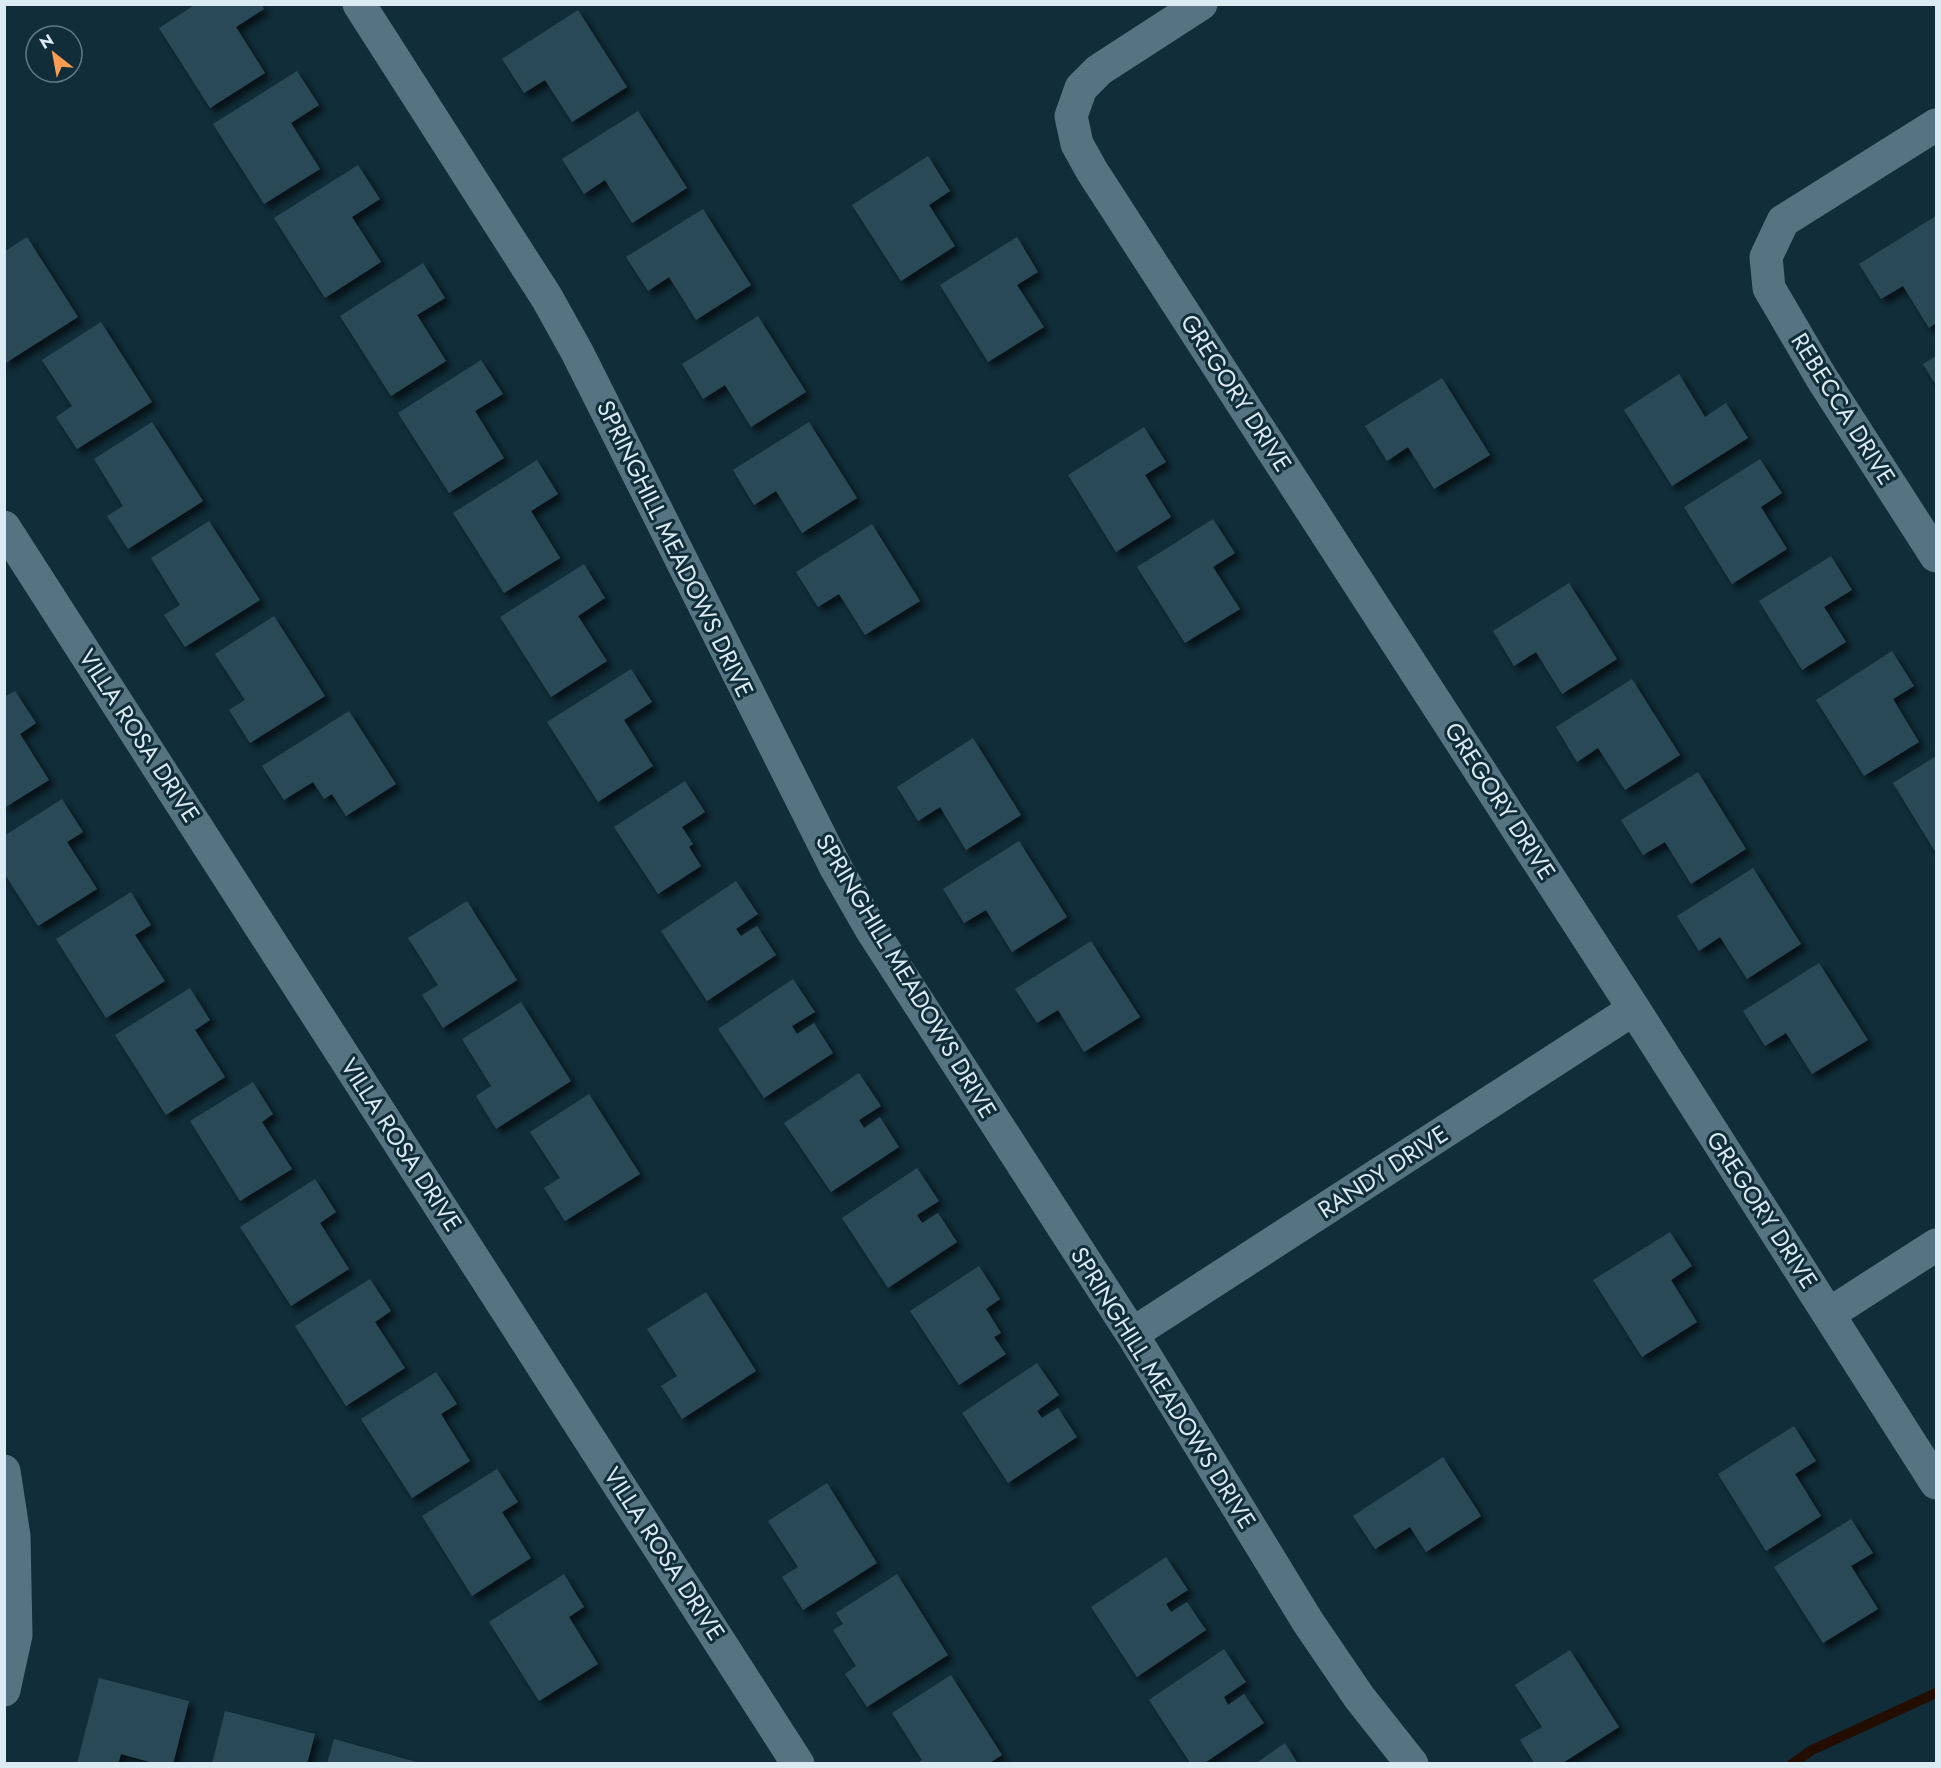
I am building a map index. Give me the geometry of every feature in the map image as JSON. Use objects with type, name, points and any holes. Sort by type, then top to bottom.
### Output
[{"type":"street","name":"SPRINGHILL MEADOWS DRIVE","points":[[359,4],[547,298],[577,352],[836,868],[871,929],[1132,1334],[1308,1622],[1359,1697],[1412,1764]]},
{"type":"street","name":"GREGORY DRIVE","points":[[1201,4],[1099,70],[1082,88],[1071,116],[1077,144],[1092,171],[1634,1009],[1936,1483]]},
{"type":"street","name":"REBECCA DRIVE","points":[[1936,125],[1783,221],[1766,257],[1769,288],[1821,377],[1936,556]]},
{"type":"street","name":"VILLA ROSA DRIVE","points":[[4,527],[798,1764]]},
{"type":"street","name":"RANDY DRIVE","points":[[1132,1334],[1634,1009]]},
{"type":"street","points":[[1829,1314],[1936,1245]]},
{"type":"street","points":[[4,1471],[14,1536],[15,1635],[4,1690]]},
{"type":"building","points":[[196,4],[261,4],[264,9],[236,27],[265,73],[210,108],[159,28]]},
{"type":"building","points":[[578,10],[627,87],[572,122],[545,80],[524,93],[502,59]]},
{"type":"building","points":[[297,71],[319,105],[291,123],[320,169],[264,204],[213,124]]},
{"type":"building","points":[[638,111],[687,188],[632,223],[605,180],[584,194],[562,159]]},
{"type":"building","points":[[928,156],[950,191],[929,205],[955,246],[901,281],[852,205]]},
{"type":"building","points":[[358,165],[380,199],[352,217],[381,262],[325,298],[274,218]]},
{"type":"building","points":[[703,209],[751,285],[696,320],[669,277],[648,291],[626,257]]},
{"type":"building","points":[[1936,216],[1936,323],[1929,328],[1903,286],[1881,299],[1859,264]]},
{"type":"building","points":[[27,237],[78,317],[4,364],[4,252]]},
{"type":"building","points":[[1017,237],[1038,272],[1017,285],[1044,327],[988,362],[940,285]]},
{"type":"building","points":[[423,263],[445,298],[417,315],[446,361],[391,396],[340,316]]},
{"type":"building","points":[[758,316],[806,392],[751,427],[725,385],[703,399],[682,364]]},
{"type":"building","points":[[101,322],[152,402],[77,449],[56,417],[72,406],[42,360]]},
{"type":"building","points":[[1936,356],[1936,385],[1923,364]]},
{"type":"building","points":[[481,360],[503,394],[475,411],[504,458],[449,493],[398,413]]},
{"type":"building","points":[[1679,374],[1705,417],[1726,403],[1748,438],[1672,486],[1624,410]]},
{"type":"building","points":[[1442,378],[1490,455],[1434,489],[1408,447],[1387,461],[1365,426]]},
{"type":"building","points":[[152,422],[203,501],[128,549],[107,516],[123,506],[94,459]]},
{"type":"building","points":[[809,422],[857,498],[802,533],[776,491],[754,505],[733,470]]},
{"type":"building","points":[[1144,427],[1166,462],[1145,475],[1171,517],[1116,552],[1068,475]]},
{"type":"building","points":[[1760,459],[1782,493],[1761,507],[1787,549],[1732,584],[1684,507]]},
{"type":"building","points":[[537,460],[558,494],[531,511],[560,558],[504,593],[453,513]]},
{"type":"building","points":[[1213,519],[1235,553],[1213,567],[1240,609],[1185,643],[1137,567]]},
{"type":"building","points":[[209,521],[260,600],[185,647],[164,615],[180,605],[151,558]]},
{"type":"building","points":[[872,524],[920,601],[865,635],[839,594],[818,607],[796,572]]},
{"type":"building","points":[[1831,556],[1852,590],[1824,607],[1846,642],[1802,670],[1759,601]]},
{"type":"building","points":[[584,564],[605,598],[578,616],[607,661],[551,697],[500,617]]},
{"type":"building","points":[[1569,583],[1617,659],[1562,694],[1536,652],[1514,666],[1493,631]]},
{"type":"building","points":[[274,616],[325,696],[250,743],[229,710],[245,700],[215,654]]},
{"type":"building","points":[[1892,651],[1914,686],[1893,699],[1919,742],[1864,776],[1816,700]]},
{"type":"building","points":[[631,669],[652,702],[624,720],[653,766],[598,802],[547,722]]},
{"type":"building","points":[[1632,679],[1680,755],[1625,790],[1598,748],[1577,762],[1556,727]]},
{"type":"building","points":[[15,691],[36,723],[20,734],[49,780],[4,808],[4,697]]},
{"type":"building","points":[[349,711],[396,784],[346,816],[332,794],[324,799],[313,782],[284,800],[262,766]]},
{"type":"building","points":[[973,738],[1021,815],[966,850],[940,807],[918,821],[897,787]]},
{"type":"building","points":[[1936,756],[1936,853],[1893,783]]},
{"type":"building","points":[[1698,772],[1746,849],[1691,884],[1665,842],[1643,855],[1621,820]]},
{"type":"building","points":[[685,781],[705,812],[682,827],[693,844],[689,847],[701,866],[658,894],[614,827]]},
{"type":"building","points":[[62,799],[83,832],[67,842],[97,889],[38,926],[4,873],[4,836]]},
{"type":"building","points":[[1019,841],[1067,917],[1012,952],[986,910],[964,923],[943,889]]},
{"type":"building","points":[[1753,868],[1801,944],[1747,979],[1720,937],[1699,951],[1677,916]]},
{"type":"building","points":[[736,881],[758,914],[736,929],[741,936],[757,926],[776,955],[707,1001],[661,931]]},
{"type":"building","points":[[131,892],[151,925],[135,935],[165,981],[106,1018],[56,939]]},
{"type":"building","points":[[467,901],[517,980],[443,1028],[422,995],[438,985],[408,938]]},
{"type":"building","points":[[1091,941],[1140,1017],[1084,1052],[1058,1010],[1037,1023],[1015,989]]},
{"type":"building","points":[[1819,963],[1868,1040],[1812,1074],[1786,1033],[1765,1046],[1743,1011]]},
{"type":"building","points":[[793,979],[815,1012],[792,1026],[797,1034],[814,1023],[833,1053],[764,1098],[718,1029]]},
{"type":"building","points":[[190,988],[210,1020],[195,1030],[225,1077],[166,1115],[115,1035]]},
{"type":"building","points":[[521,1002],[571,1081],[496,1129],[476,1096],[491,1086],[462,1039]]},
{"type":"building","points":[[859,1073],[881,1106],[859,1120],[864,1128],[880,1117],[899,1147],[831,1192],[784,1123]]},
{"type":"building","points":[[253,1082],[273,1114],[262,1122],[292,1169],[240,1201],[190,1121]]},
{"type":"building","points":[[589,1094],[640,1174],[565,1221],[544,1188],[560,1178],[530,1132]]},
{"type":"building","points":[[917,1168],[939,1201],[917,1215],[922,1223],[938,1213],[957,1242],[888,1288],[842,1218]]},
{"type":"building","points":[[315,1179],[336,1212],[320,1223],[349,1269],[291,1306],[240,1227]]},
{"type":"building","points":[[1670,1232],[1692,1266],[1671,1280],[1697,1322],[1642,1357],[1593,1280]]},
{"type":"building","points":[[979,1266],[1000,1299],[986,1309],[1001,1333],[994,1337],[1006,1354],[959,1385],[910,1311]]},
{"type":"building","points":[[370,1279],[391,1311],[375,1322],[405,1368],[346,1406],[295,1326]]},
{"type":"building","points":[[706,1292],[756,1371],[682,1419],[661,1386],[677,1376],[647,1329]]},
{"type":"building","points":[[1037,1363],[1059,1395],[1037,1411],[1042,1418],[1058,1408],[1077,1437],[1008,1483],[962,1413]]},
{"type":"building","points":[[436,1372],[457,1404],[441,1414],[470,1461],[412,1498],[361,1419]]},
{"type":"building","points":[[1794,1426],[1816,1461],[1795,1474],[1821,1516],[1766,1551],[1718,1474]]},
{"type":"building","points":[[1443,1457],[1481,1516],[1426,1552],[1410,1527],[1375,1549],[1353,1516]]},
{"type":"building","points":[[497,1469],[518,1502],[502,1512],[531,1558],[472,1596],[422,1516]]},
{"type":"building","points":[[827,1483],[877,1563],[803,1610],[782,1577],[798,1567],[768,1521]]},
{"type":"building","points":[[1851,1519],[1873,1553],[1851,1566],[1878,1609],[1823,1643],[1774,1567]]},
{"type":"building","points":[[1166,1557],[1188,1590],[1166,1604],[1171,1612],[1187,1602],[1206,1630],[1137,1677],[1091,1607]]},
{"type":"building","points":[[564,1574],[584,1607],[569,1617],[598,1664],[539,1701],[489,1622]]},
{"type":"building","points":[[897,1574],[948,1655],[867,1707],[845,1674],[856,1666],[833,1630],[843,1624],[836,1613]]},
{"type":"building","points":[[1224,1649],[1246,1682],[1224,1697],[1228,1705],[1244,1694],[1264,1723],[1203,1764],[1191,1764],[1149,1700]]},
{"type":"building","points":[[1570,1650],[1619,1727],[1561,1764],[1535,1764],[1520,1740],[1542,1727],[1515,1685]]},
{"type":"building","points":[[951,1675],[1002,1755],[988,1764],[916,1764],[922,1760],[892,1713]]},
{"type":"building","points":[[99,1678],[189,1701],[173,1764],[157,1764],[121,1754],[118,1764],[77,1764]]},
{"type":"building","points":[[225,1711],[315,1734],[307,1764],[212,1764]]},
{"type":"building","points":[[334,1739],[420,1763],[327,1764]]},
{"type":"building","points":[[1285,1743],[1298,1764],[1255,1764]]},
{"type":"waterway","points":[[1792,1764],[1812,1750],[1936,1693]]}]
